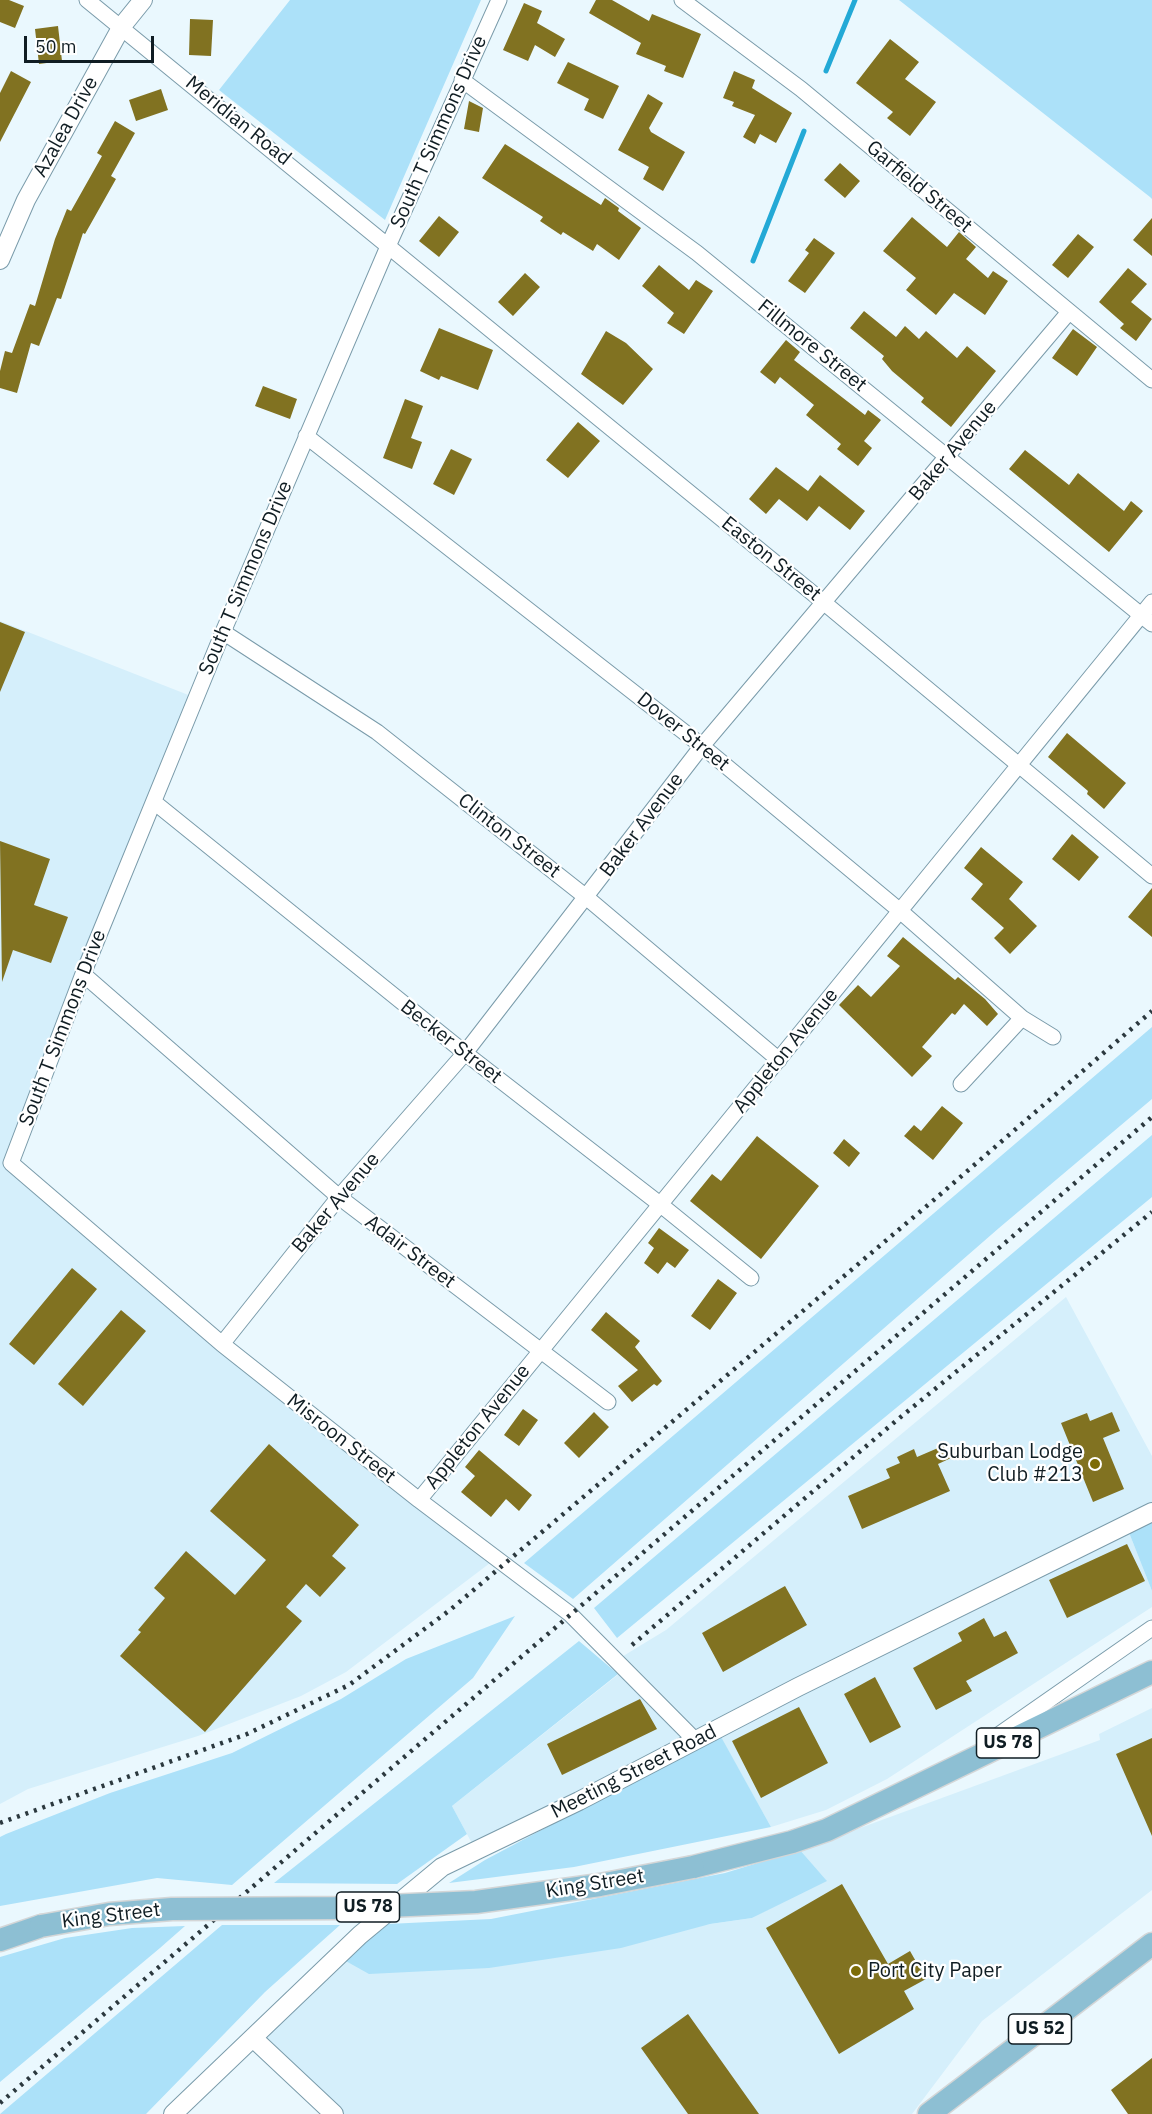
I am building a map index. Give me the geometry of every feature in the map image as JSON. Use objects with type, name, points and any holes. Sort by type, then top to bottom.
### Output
[{"type":"main road","name":"King Street","points":[[0,1940],[41,1926],[109,1914],[172,1909],[344,1908],[476,1902],[600,1885],[693,1867],[792,1842],[865,1813],[1152,1672]]},
{"type":"main road","name":"US 52","points":[[929,2114],[1152,1944]]},
{"type":"street","name":"Meridian Road","points":[[87,0],[122,26],[388,244]]},
{"type":"street","name":"Azalea Drive","points":[[0,260],[26,200],[122,26],[143,0]]},
{"type":"street","name":"South T Simmons Drive","points":[[11,1163],[83,974],[222,632],[388,244],[499,0]]},
{"type":"street","name":"Garfield Street","points":[[682,0],[801,89],[1152,380]]},
{"type":"street","name":"Fillmore Street","points":[[462,80],[697,253],[1147,620]]},
{"type":"street","name":"Easton Street","points":[[388,244],[1022,765],[1152,876]]},
{"type":"street","name":"Baker Avenue","points":[[222,1344],[339,1197],[465,1053],[702,746],[949,457],[1069,312]]},
{"type":"street","name":"Dover Street","points":[[306,436],[702,746],[899,909],[1022,1018],[1053,1037]]},
{"type":"street","name":"Appleton Avenue","points":[[419,1500],[779,1060],[899,909],[1147,620],[1152,602]]},
{"type":"street","name":"Clinton Street","points":[[222,632],[377,732],[586,897],[779,1060]]},
{"type":"street","name":"Becker Street","points":[[154,802],[465,1053],[751,1278]]},
{"type":"street","name":"Adair Street","points":[[83,974],[339,1197],[540,1352],[609,1401]]},
{"type":"street","points":[[960,1084],[1022,1018]]},
{"type":"street","name":"Misroon Street","points":[[11,1163],[222,1344],[419,1500],[570,1614],[695,1740]]},
{"type":"street","name":"Meeting Street Road","points":[[173,2114],[360,1935],[442,1867],[579,1801],[807,1682],[1152,1512]]},
{"type":"street","points":[[865,1813],[938,1775],[1051,1700],[1152,1628]]},
{"type":"street","points":[[253,2038],[334,2114]]},
{"type":"shaded area","points":[[290,0],[481,0],[385,220],[219,90]]},
{"type":"shaded area","points":[[899,0],[1152,0],[1152,199],[1150,197]]},
{"type":"shaded area","points":[[0,621],[196,698],[11,1163],[494,1560],[346,1672],[301,1696],[198,1736],[28,1789],[0,1804]]},
{"type":"shaded area","points":[[1152,1027],[1152,1099],[999,1228],[573,1599],[524,1563]]},
{"type":"shaded area","points":[[1152,1135],[1152,1197],[617,1638],[594,1608]]},
{"type":"shaded area","points":[[1066,1297],[1152,1456],[1152,1512],[1126,1525],[1152,1591],[1152,1607],[887,1779],[826,1810],[771,1827],[716,1729],[476,1851],[452,1806],[624,1670],[615,1661],[666,1630]]},
{"type":"shaded area","points":[[1152,1518],[1152,1591],[1128,1530]]},
{"type":"shaded area","points":[[515,1616],[473,1678],[232,1885],[157,1878],[0,1906],[0,1837],[110,1793],[232,1753],[341,1699],[406,1659]]},
{"type":"shaded area","points":[[579,1641],[618,1674],[452,1806],[467,1834],[397,1884],[274,1883]]},
{"type":"shaded area","points":[[1152,1708],[1152,1890],[982,2021],[912,2114],[334,2114],[253,2038],[338,1956],[710,1924],[752,1918],[826,1880],[800,1850],[1100,1740],[1099,1734]]},
{"type":"shaded area","points":[[720,1735],[771,1827],[574,1867],[449,1883],[485,1860]]},
{"type":"shaded area","points":[[800,1850],[827,1881],[752,1918],[710,1924],[621,1948],[489,1968],[369,1974],[344,1960],[388,1924],[491,1919],[725,1873]]},
{"type":"shaded area","points":[[222,1925],[340,1925],[265,1992],[146,2114],[0,2114]]},
{"type":"shaded area","points":[[185,1926],[0,2082],[0,1957],[65,1938],[132,1928]]},
{"type":"building","points":[[0,0],[9,0],[24,6],[15,28],[0,22]]},
{"type":"building","points":[[596,0],[612,0],[649,21],[652,14],[701,34],[683,78],[664,71],[666,66],[636,54],[641,43],[589,13]]},
{"type":"building","points":[[524,3],[542,11],[537,23],[565,39],[555,57],[535,45],[528,61],[503,50]]},
{"type":"building","points":[[190,19],[213,20],[211,56],[189,55]]},
{"type":"building","points":[[58,26],[62,61],[39,64],[35,29]]},
{"type":"building","points":[[890,39],[919,62],[905,79],[936,102],[910,136],[887,118],[893,112],[856,83]]},
{"type":"building","points":[[568,62],[619,86],[603,119],[584,110],[589,99],[557,83]]},
{"type":"building","points":[[11,71],[31,82],[0,142],[0,93]]},
{"type":"building","points":[[734,71],[755,80],[752,88],[792,113],[776,143],[760,134],[755,144],[743,137],[755,115],[732,106],[734,102],[723,98]]},
{"type":"building","points":[[161,89],[168,110],[136,121],[129,100]]},
{"type":"building","points":[[648,94],[663,103],[649,128],[651,132],[685,152],[663,191],[643,179],[649,167],[618,150]]},
{"type":"building","points":[[469,101],[483,108],[479,132],[464,129]]},
{"type":"building","points":[[115,121],[135,133],[111,176],[116,179],[85,234],[83,233],[61,299],[57,298],[39,346],[31,343],[17,393],[0,388],[0,371],[5,351],[12,353],[30,304],[35,306],[55,239],[67,209],[71,211],[102,156],[97,153]]},
{"type":"building","points":[[505,144],[601,205],[605,198],[641,228],[619,260],[597,244],[593,251],[563,232],[561,235],[540,221],[543,217],[482,178]]},
{"type":"building","points":[[840,163],[860,181],[845,198],[824,180]]},
{"type":"building","points":[[439,216],[459,232],[439,257],[419,241]]},
{"type":"building","points":[[912,217],[947,247],[959,232],[976,247],[966,259],[988,278],[993,271],[1008,281],[985,315],[954,293],[936,315],[906,290],[916,278],[883,251]]},
{"type":"building","points":[[1152,218],[1152,256],[1133,240]]},
{"type":"building","points":[[1078,234],[1094,247],[1068,278],[1052,265]]},
{"type":"building","points":[[814,238],[835,253],[805,293],[788,281],[809,253],[805,250]]},
{"type":"building","points":[[659,265],[689,290],[696,280],[713,291],[684,334],[667,323],[674,313],[642,286]]},
{"type":"building","points":[[1128,268],[1147,284],[1131,302],[1152,319],[1136,341],[1120,328],[1124,324],[1099,302]]},
{"type":"building","points":[[525,273],[540,287],[513,316],[498,302]]},
{"type":"building","points":[[864,311],[896,337],[905,326],[919,339],[926,331],[957,358],[967,346],[996,371],[951,427],[921,402],[924,398],[892,371],[882,359],[884,356],[850,328]]},
{"type":"building","points":[[439,328],[493,350],[478,390],[441,376],[439,380],[420,371]]},
{"type":"building","points":[[1073,329],[1097,347],[1077,376],[1052,358]]},
{"type":"building","points":[[606,331],[626,343],[653,369],[623,405],[581,374]]},
{"type":"building","points":[[786,340],[800,352],[794,360],[865,415],[868,410],[881,420],[864,441],[872,448],[858,466],[837,449],[841,444],[806,415],[814,405],[780,377],[775,384],[760,372]]},
{"type":"building","points":[[263,386],[297,399],[290,419],[255,406]]},
{"type":"building","points":[[405,399],[423,406],[411,438],[422,442],[412,469],[383,458]]},
{"type":"building","points":[[578,422],[600,441],[568,478],[546,460]]},
{"type":"building","points":[[451,449],[472,459],[454,495],[433,484]]},
{"type":"building","points":[[1025,450],[1069,485],[1078,473],[1124,511],[1131,501],[1143,511],[1109,552],[1009,469]]},
{"type":"building","points":[[776,467],[808,491],[820,475],[865,511],[850,530],[819,506],[807,521],[779,499],[766,514],[749,499]]},
{"type":"building","points":[[0,622],[25,632],[0,692]]},
{"type":"building","points":[[1067,733],[1126,783],[1104,809],[1087,794],[1088,791],[1048,757]]},
{"type":"building","points":[[1072,834],[1099,857],[1079,881],[1052,859]]},
{"type":"building","points":[[0,841],[50,859],[34,905],[68,917],[51,963],[13,950],[2,982]]},
{"type":"building","points":[[981,847],[1023,882],[1009,899],[1037,926],[1010,954],[994,938],[1004,928],[971,899],[983,884],[964,868]]},
{"type":"building","points":[[1152,888],[1152,937],[1128,917]]},
{"type":"building","points":[[903,937],[955,980],[958,977],[985,999],[998,1014],[987,1026],[964,1004],[955,1015],[952,1013],[922,1047],[932,1056],[912,1077],[839,1005],[858,985],[871,997],[900,966],[887,956]]},
{"type":"building","points":[[942,1106],[963,1123],[933,1160],[904,1136],[914,1125],[921,1131]]},
{"type":"building","points":[[757,1136],[819,1186],[761,1259],[690,1201],[712,1174],[721,1181]]},
{"type":"building","points":[[844,1139],[860,1153],[849,1167],[833,1153]]},
{"type":"building","points":[[659,1228],[689,1250],[675,1268],[667,1262],[658,1274],[644,1263],[654,1248],[648,1243]]},
{"type":"building","points":[[72,1268],[97,1289],[34,1365],[9,1344]]},
{"type":"building","points":[[718,1279],[737,1293],[710,1330],[691,1316]]},
{"type":"building","points":[[121,1310],[146,1331],[83,1406],[58,1384]]},
{"type":"building","points":[[606,1312],[640,1341],[635,1347],[662,1381],[657,1386],[654,1384],[632,1402],[618,1386],[638,1370],[591,1330]]},
{"type":"building","points":[[523,1409],[538,1420],[519,1446],[504,1435]]},
{"type":"building","points":[[594,1412],[609,1427],[579,1458],[564,1443]]},
{"type":"building","name":"Suburban Lodge Club #213","points":[[1112,1412],[1120,1431],[1103,1438],[1124,1489],[1093,1502],[1061,1423],[1087,1413],[1090,1421]]},
{"type":"building","points":[[269,1444],[359,1525],[332,1556],[346,1568],[320,1597],[306,1584],[286,1607],[302,1621],[205,1732],[120,1656],[141,1632],[138,1630],[165,1598],[154,1588],[186,1551],[235,1595],[266,1560],[210,1511]]},
{"type":"building","points":[[945,1445],[951,1458],[938,1464],[950,1491],[862,1529],[848,1496],[890,1478],[886,1469],[900,1463],[897,1457],[914,1449],[917,1457]]},
{"type":"building","points":[[479,1450],[532,1495],[519,1511],[506,1499],[491,1517],[461,1492],[475,1476],[465,1467]]},
{"type":"building","points":[[1127,1544],[1145,1581],[1067,1618],[1049,1580]]},
{"type":"building","points":[[785,1586],[807,1625],[723,1672],[702,1633]]},
{"type":"building","points":[[984,1618],[994,1637],[1006,1631],[1018,1653],[966,1681],[972,1691],[936,1710],[913,1668],[962,1641],[958,1633]]},
{"type":"building","points":[[875,1677],[901,1727],[870,1743],[844,1694]]},
{"type":"building","points":[[640,1699],[657,1729],[562,1775],[547,1744]]},
{"type":"building","points":[[799,1707],[828,1763],[761,1798],[732,1741]]},
{"type":"building","points":[[1152,1738],[1152,1836],[1116,1754]]},
{"type":"building","name":"Port City Paper","points":[[842,1884],[888,1964],[910,1951],[926,1979],[904,1991],[914,2009],[839,2054],[766,1928]]},
{"type":"building","points":[[688,2014],[759,2114],[688,2114],[641,2048]]},
{"type":"building","points":[[1152,2058],[1152,2114],[1128,2114],[1111,2090]]},
{"type":"waterway","points":[[826,71],[855,0]]},
{"type":"waterway","points":[[753,261],[804,131]]},
{"type":"railway","points":[[0,1823],[247,1734],[349,1685],[450,1610],[935,1199],[1152,1011]]},
{"type":"railway","points":[[0,2103],[1152,1117]]},
{"type":"railway","points":[[632,1645],[897,1420],[1152,1212]]},
{"type":"place","name":"Suburban Lodge Club #213","points":[[1095,1464]]},
{"type":"place","name":"Port City Paper","points":[[856,1971]]}]
